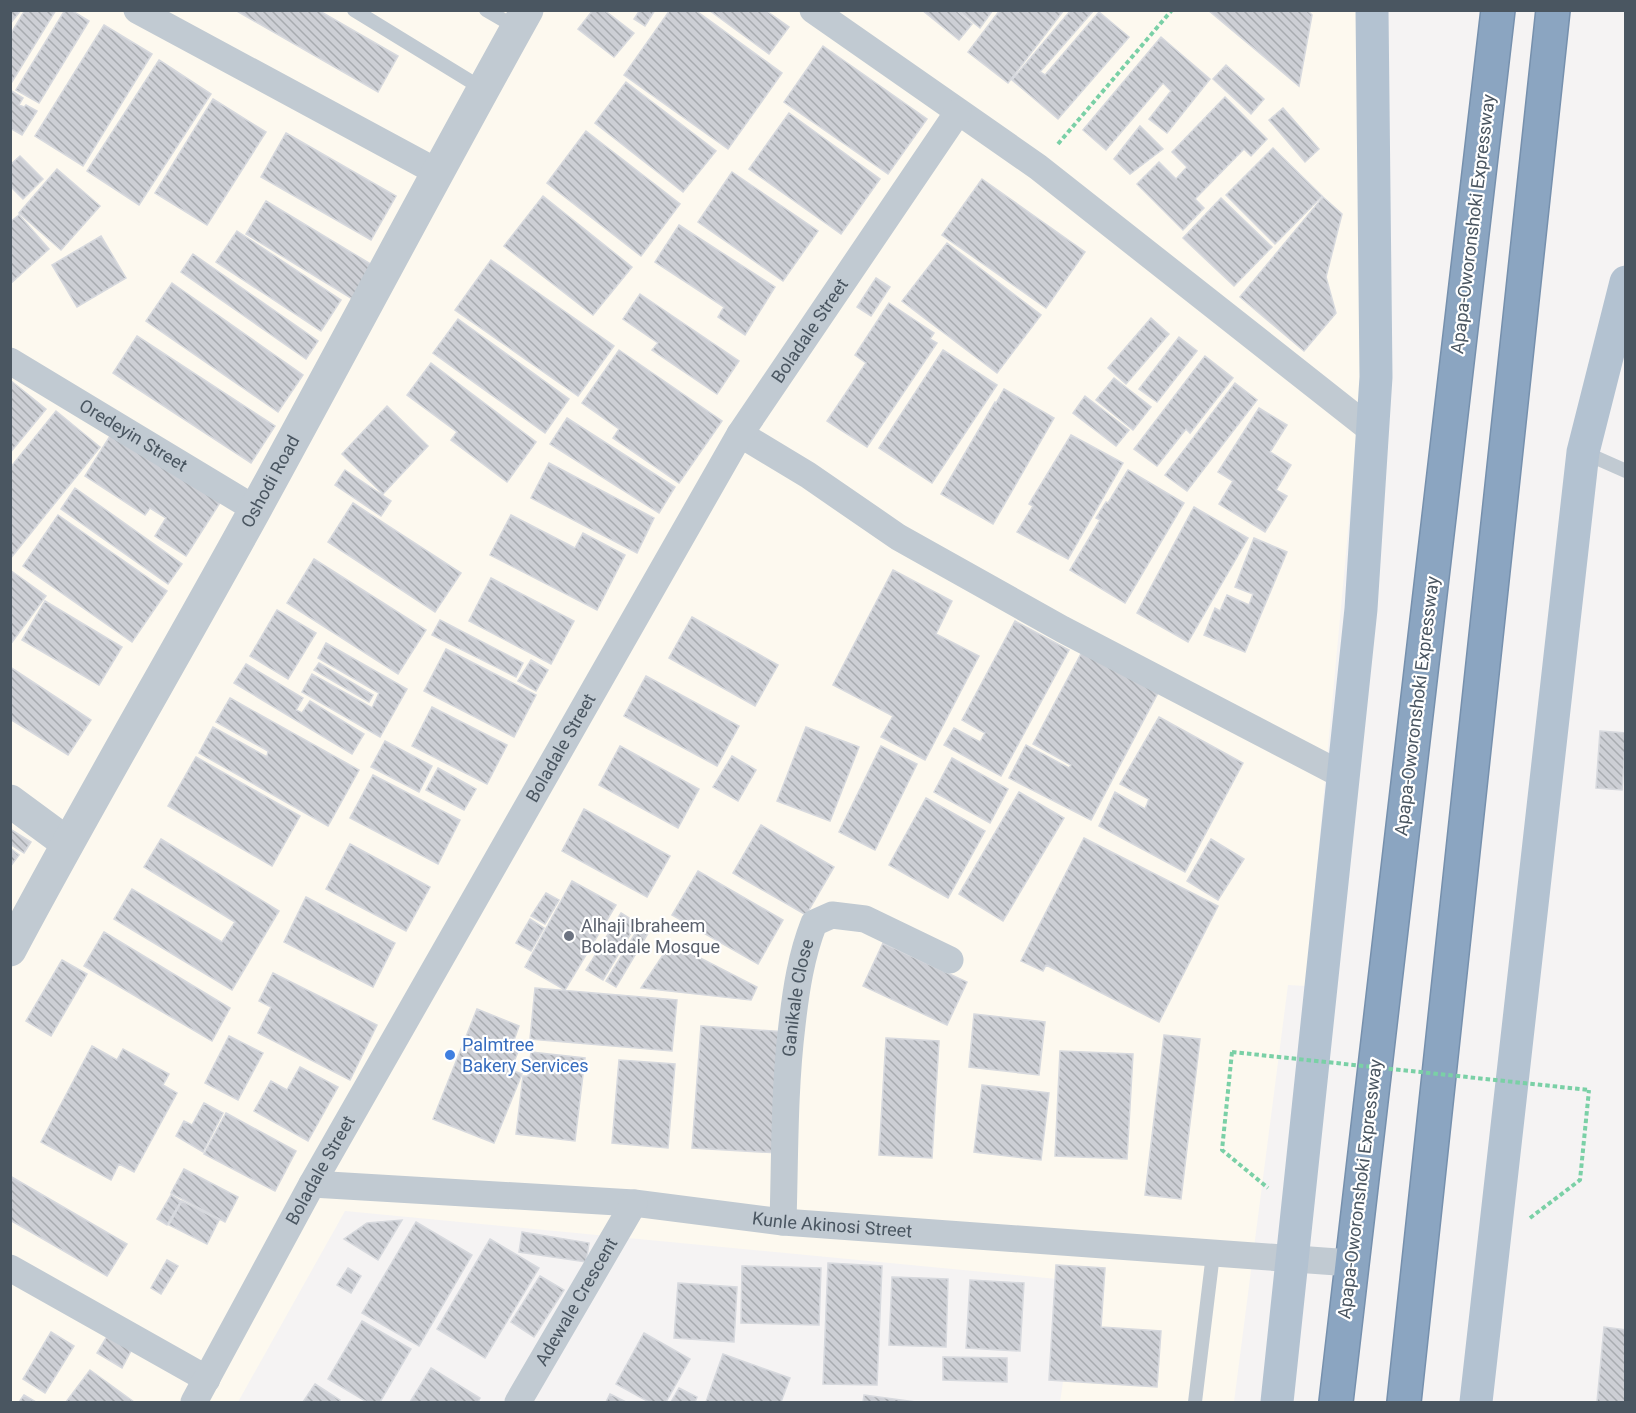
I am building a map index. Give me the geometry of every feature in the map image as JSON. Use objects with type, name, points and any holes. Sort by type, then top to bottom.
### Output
[{"type":"highway","name":"Apapa-Oworonshoki Expressway","points":[[1336,1402],[1498,10]]},
{"type":"highway","points":[[1404,1402],[1553,10]]},
{"type":"main road","points":[[1277,1402],[1360,609],[1374,432],[1376,377],[1372,10]]},
{"type":"main road","points":[[1476,1402],[1583,452],[1626,282]]},
{"type":"street","points":[[137,10],[437,172]]},
{"type":"street","points":[[813,10],[1038,167],[1374,432]]},
{"type":"street","name":"Oshodi Road","points":[[10,950],[67,843],[255,509],[522,19]]},
{"type":"street","name":"Boladale Street","points":[[194,1402],[312,1184],[740,434],[958,112]]},
{"type":"street","name":"Oredeyin Street","points":[[10,361],[255,509]]},
{"type":"street","points":[[740,434],[808,476],[898,537],[1062,629],[1342,775]]},
{"type":"street","points":[[10,801],[67,843]]},
{"type":"street","name":"Ganikale Close","points":[[783,1222],[787,1070],[796,988],[805,946],[814,923],[832,915],[865,919],[950,960]]},
{"type":"street","name":"Kunle Akinosi Street","points":[[312,1184],[634,1203],[783,1222],[1352,1263]]},
{"type":"street","name":"Adewale Crescent","points":[[518,1402],[634,1203]]},
{"type":"street","points":[[10,1268],[207,1379]]},
{"type":"lane","points":[[354,10],[483,89]]},
{"type":"lane","points":[[486,10],[522,19]]},
{"type":"lane","points":[[1583,452],[1626,471]]},
{"type":"lane","points":[[1196,1402],[1213,1254]]},
{"type":"path","points":[[1038,167],[1172,10]]},
{"type":"path","points":[[1297,1213],[1222,1150],[1232,1052],[1589,1090],[1580,1180],[1492,1246]]},
{"type":"shaded area","points":[[10,11],[1375,11],[1380,185],[1306,986],[1288,985],[1234,1402],[1060,1402],[1078,1281],[345,1211],[238,1402],[11,1402]]},
{"type":"building","points":[[10,10],[21,10],[10,24]]},
{"type":"building","points":[[25,10],[56,10],[10,85],[10,35]]},
{"type":"building","points":[[65,10],[71,10],[89,21],[39,103],[16,90]]},
{"type":"building","points":[[235,10],[318,10],[398,56],[378,92]]},
{"type":"building","points":[[593,10],[604,10],[634,33],[614,57],[578,29]]},
{"type":"building","points":[[640,10],[655,10],[645,26],[634,19]]},
{"type":"building","points":[[670,10],[695,10],[782,73],[728,149],[624,75]]},
{"type":"building","points":[[709,10],[765,10],[789,27],[769,54]]},
{"type":"building","points":[[922,10],[956,10],[972,24],[959,40]]},
{"type":"building","points":[[958,10],[993,10],[980,28]]},
{"type":"building","points":[[1000,10],[1064,10],[1008,83],[968,52]]},
{"type":"building","points":[[1071,10],[1094,10],[1040,72],[1045,75],[1099,12],[1129,37],[1058,119],[1012,80]]},
{"type":"building","points":[[1208,10],[1307,10],[1312,15],[1299,86]]},
{"type":"building","points":[[104,25],[152,54],[83,166],[35,136]]},
{"type":"building","points":[[1161,37],[1210,79],[1167,133],[1149,119],[1171,91],[1163,83],[1106,150],[1083,130]]},
{"type":"building","points":[[823,46],[927,119],[888,174],[784,102]]},
{"type":"building","points":[[159,60],[211,94],[139,205],[87,171]]},
{"type":"building","points":[[1226,65],[1264,99],[1251,114],[1213,79]]},
{"type":"building","points":[[626,82],[716,151],[683,192],[595,123]]},
{"type":"building","points":[[10,90],[23,98],[19,105],[24,107],[26,105],[37,111],[22,135],[10,128]]},
{"type":"building","points":[[1225,97],[1267,139],[1251,156],[1244,149],[1195,199],[1204,208],[1183,230],[1137,184],[1159,162],[1176,179],[1187,167],[1172,152]]},
{"type":"building","points":[[213,99],[266,132],[207,225],[155,193]]},
{"type":"building","points":[[1283,108],[1319,149],[1305,162],[1269,120]]},
{"type":"building","points":[[789,113],[880,179],[841,234],[749,169]]},
{"type":"building","points":[[1140,126],[1163,149],[1130,174],[1114,159]]},
{"type":"building","points":[[586,131],[680,204],[641,256],[547,183]]},
{"type":"building","points":[[286,133],[396,196],[371,240],[261,177]]},
{"type":"building","points":[[1273,148],[1322,196],[1275,244],[1226,195]]},
{"type":"building","points":[[20,156],[43,179],[23,199],[10,186],[10,165]]},
{"type":"building","points":[[57,169],[100,206],[61,250],[19,213]]},
{"type":"building","points":[[732,172],[818,231],[783,281],[698,222]]},
{"type":"building","points":[[982,179],[1085,252],[1046,308],[942,235]]},
{"type":"building","points":[[543,196],[632,267],[593,315],[504,246]]},
{"type":"building","points":[[1323,197],[1342,214],[1326,277],[1336,313],[1304,351],[1240,297]]},
{"type":"building","points":[[1221,198],[1272,247],[1234,286],[1183,238]]},
{"type":"building","points":[[266,201],[374,266],[354,300],[246,234]]},
{"type":"building","points":[[19,215],[49,249],[10,284],[10,222]]},
{"type":"building","points":[[679,225],[775,287],[745,335],[718,317],[724,307],[655,262]]},
{"type":"building","points":[[237,231],[341,300],[321,331],[216,262]]},
{"type":"building","points":[[101,236],[126,278],[77,307],[52,265]]},
{"type":"building","points":[[947,243],[1041,315],[997,373],[902,301]]},
{"type":"building","points":[[193,254],[318,341],[306,359],[181,272]]},
{"type":"building","points":[[491,260],[614,346],[578,396],[455,310]]},
{"type":"building","points":[[876,278],[890,287],[871,316],[857,307]]},
{"type":"building","points":[[172,283],[303,375],[278,412],[146,321]]},
{"type":"building","points":[[640,294],[739,361],[717,394],[652,350],[658,343],[623,319]]},
{"type":"building","points":[[889,303],[934,333],[930,339],[937,343],[867,447],[827,421],[866,363],[855,355]]},
{"type":"building","points":[[1151,318],[1169,334],[1126,384],[1108,368]]},
{"type":"building","points":[[458,319],[569,399],[545,433],[433,353]]},
{"type":"building","points":[[137,336],[275,426],[251,463],[113,373]]},
{"type":"building","points":[[1179,337],[1197,351],[1157,402],[1139,389]]},
{"type":"building","points":[[619,350],[722,421],[679,483],[613,438],[619,429],[582,403]]},
{"type":"building","points":[[943,350],[997,385],[932,483],[879,448]]},
{"type":"building","points":[[1205,356],[1233,378],[1190,433],[1186,429],[1157,466],[1134,449]]},
{"type":"building","points":[[431,363],[536,442],[507,482],[451,440],[457,432],[407,395]]},
{"type":"building","points":[[1114,378],[1151,407],[1133,430],[1096,400]]},
{"type":"building","points":[[10,380],[46,409],[10,453]]},
{"type":"building","points":[[1235,383],[1257,400],[1187,491],[1165,475]]},
{"type":"building","points":[[1004,389],[1054,418],[993,524],[941,494]]},
{"type":"building","points":[[1085,396],[1129,430],[1116,446],[1073,413]]},
{"type":"building","points":[[387,406],[428,446],[383,494],[342,454]]},
{"type":"building","points":[[1259,408],[1287,425],[1270,452],[1291,465],[1276,490],[1287,496],[1265,532],[1219,504],[1233,481],[1218,472]]},
{"type":"building","points":[[56,411],[100,447],[10,559],[10,468]]},
{"type":"building","points":[[567,418],[675,487],[659,513],[550,444]]},
{"type":"building","points":[[115,428],[223,498],[186,556],[155,536],[166,518],[150,508],[145,515],[85,476]]},
{"type":"building","points":[[1071,435],[1123,463],[1068,559],[1017,532],[1033,506],[1029,504]]},
{"type":"building","points":[[549,463],[654,518],[637,553],[531,498]]},
{"type":"building","points":[[345,470],[391,501],[381,516],[335,485]]},
{"type":"building","points":[[1128,470],[1184,503],[1125,603],[1070,570],[1100,520],[1096,518]]},
{"type":"building","points":[[75,488],[182,564],[168,584],[61,509]]},
{"type":"building","points":[[353,503],[461,573],[435,612],[328,542]]},
{"type":"building","points":[[1194,507],[1248,538],[1188,642],[1137,613]]},
{"type":"building","points":[[58,515],[167,591],[132,642],[23,566]]},
{"type":"building","points":[[511,515],[575,548],[583,533],[625,555],[597,610],[490,555]]},
{"type":"building","points":[[1254,538],[1287,552],[1245,652],[1204,635],[1215,608],[1220,611],[1227,595],[1249,605],[1253,594],[1235,587]]},
{"type":"building","points":[[314,559],[426,630],[398,674],[287,603]]},
{"type":"building","points":[[10,570],[46,596],[10,645]]},
{"type":"building","points":[[893,570],[952,601],[936,634],[979,656],[925,760],[881,737],[893,716],[833,685]]},
{"type":"building","points":[[491,578],[574,621],[551,664],[469,621]]},
{"type":"building","points":[[45,601],[122,647],[99,685],[22,640]]},
{"type":"building","points":[[277,610],[316,633],[288,679],[250,656]]},
{"type":"building","points":[[692,617],[778,665],[755,706],[669,658]]},
{"type":"building","points":[[440,620],[523,663],[516,677],[432,635]]},
{"type":"building","points":[[1015,621],[1069,650],[1001,776],[944,745],[954,728],[980,742],[985,733],[962,720]]},
{"type":"building","points":[[326,643],[407,689],[380,737],[302,692],[312,674],[372,708],[379,693],[318,658]]},
{"type":"building","points":[[446,649],[536,695],[514,737],[424,691]]},
{"type":"building","points":[[1083,650],[1159,691],[1091,820],[1009,778],[1026,745],[1069,768],[1071,765],[1033,744]]},
{"type":"building","points":[[531,660],[548,670],[536,691],[518,681]]},
{"type":"building","points":[[319,663],[373,695],[369,702],[314,670]]},
{"type":"building","points":[[246,664],[303,698],[296,710],[302,713],[310,701],[364,734],[352,754],[234,683]]},
{"type":"building","points":[[10,667],[91,720],[68,755],[10,719]]},
{"type":"building","points":[[646,676],[739,726],[717,766],[624,716]]},
{"type":"building","points":[[230,698],[359,770],[328,826],[199,753],[213,727],[267,757],[268,751],[216,722]]},
{"type":"building","points":[[432,707],[507,745],[487,784],[412,746]]},
{"type":"building","points":[[1159,717],[1243,763],[1185,872],[1099,826],[1115,792],[1145,809],[1149,799],[1120,784]]},
{"type":"building","points":[[806,727],[859,747],[830,821],[777,801]]},
{"type":"building","points":[[1600,731],[1626,733],[1622,790],[1596,788]]},
{"type":"building","points":[[385,741],[432,766],[419,792],[371,767]]},
{"type":"building","points":[[620,746],[699,789],[678,828],[599,785]]},
{"type":"building","points":[[881,746],[917,764],[875,850],[839,832]]},
{"type":"building","points":[[732,756],[756,770],[738,801],[713,787]]},
{"type":"building","points":[[196,757],[300,816],[272,866],[168,806]]},
{"type":"building","points":[[952,758],[1008,789],[990,823],[934,792]]},
{"type":"building","points":[[438,768],[476,789],[464,810],[426,790]]},
{"type":"building","points":[[373,775],[460,820],[438,864],[350,818]]},
{"type":"building","points":[[1019,792],[1064,818],[1003,921],[959,894]]},
{"type":"building","points":[[926,798],[985,831],[948,898],[889,865]]},
{"type":"building","points":[[584,809],[670,856],[647,897],[562,851]]},
{"type":"building","points":[[761,825],[834,867],[806,915],[733,873]]},
{"type":"building","points":[[10,829],[31,842],[24,853],[10,844]]},
{"type":"building","points":[[1084,838],[1218,906],[1159,1022],[1046,965],[1043,971],[1021,961]]},
{"type":"building","points":[[161,839],[279,911],[232,990],[114,919],[132,889],[222,942],[235,922],[144,867]]},
{"type":"building","points":[[1211,839],[1244,859],[1218,900],[1187,881]]},
{"type":"building","points":[[350,844],[430,887],[406,931],[326,889]]},
{"type":"building","points":[[10,848],[19,855],[10,867]]},
{"type":"building","points":[[698,871],[783,920],[758,964],[672,915]]},
{"type":"building","name":"Alhaji Ibraheem Boladale Mosque","points":[[572,881],[616,905],[565,990],[525,967]]},
{"type":"building","points":[[546,893],[559,900],[545,924],[531,916]]},
{"type":"building","points":[[306,897],[395,943],[373,987],[284,942]]},
{"type":"building","points":[[621,913],[637,923],[603,980],[586,970]]},
{"type":"building","points":[[530,919],[544,928],[531,951],[516,943]]},
{"type":"building","points":[[641,924],[650,930],[616,987],[606,981]]},
{"type":"building","points":[[104,932],[230,1008],[212,1041],[84,966]]},
{"type":"building","points":[[671,943],[757,987],[751,1000],[641,988]]},
{"type":"building","points":[[883,943],[967,982],[947,1025],[863,986]]},
{"type":"building","points":[[62,960],[87,974],[51,1036],[26,1021]]},
{"type":"building","points":[[273,973],[377,1025],[350,1080],[258,1033],[271,1007],[259,1001]]},
{"type":"building","points":[[535,988],[677,1000],[672,1051],[530,1039]]},
{"type":"building","points":[[477,1009],[519,1026],[512,1046],[519,1049],[511,1070],[522,1074],[494,1143],[433,1119]]},
{"type":"building","points":[[974,1014],[1045,1022],[1039,1075],[969,1067]]},
{"type":"building","points":[[701,1026],[787,1032],[779,1153],[692,1148]]},
{"type":"building","points":[[1164,1035],[1200,1039],[1181,1199],[1145,1195]]},
{"type":"building","points":[[229,1036],[263,1053],[238,1100],[205,1083]]},
{"type":"building","points":[[886,1038],[939,1041],[932,1158],[879,1155]]},
{"type":"building","points":[[92,1046],[117,1060],[123,1049],[169,1074],[163,1085],[177,1093],[134,1172],[119,1164],[111,1180],[41,1142]]},
{"type":"building","points":[[1060,1051],[1133,1054],[1127,1159],[1055,1156]]},
{"type":"building","points":[[531,1052],[585,1058],[575,1141],[516,1134],[523,1076],[528,1076]]},
{"type":"building","points":[[619,1060],[675,1064],[668,1148],[612,1143]]},
{"type":"building","points":[[300,1067],[338,1087],[308,1141],[254,1111],[271,1081],[287,1090]]},
{"type":"building","points":[[982,1085],[1049,1093],[1041,1160],[974,1152]]},
{"type":"building","points":[[204,1103],[223,1113],[203,1152],[176,1136],[184,1121],[192,1125]]},
{"type":"building","points":[[226,1113],[296,1151],[275,1191],[204,1154]]},
{"type":"building","points":[[184,1169],[238,1197],[225,1222],[171,1193]]},
{"type":"building","points":[[10,1176],[127,1244],[107,1276],[10,1220]]},
{"type":"building","points":[[171,1195],[181,1201],[167,1225],[157,1219]]},
{"type":"building","points":[[182,1201],[219,1220],[207,1244],[169,1225]]},
{"type":"building","points":[[402,1220],[378,1260],[344,1239],[367,1223]]},
{"type":"building","points":[[416,1222],[472,1255],[419,1346],[362,1313]]},
{"type":"building","points":[[522,1232],[589,1243],[586,1262],[519,1252]]},
{"type":"building","points":[[490,1239],[539,1268],[485,1358],[437,1329]]},
{"type":"building","points":[[167,1260],[178,1266],[161,1294],[151,1288]]},
{"type":"building","points":[[828,1263],[882,1266],[877,1385],[823,1384]]},
{"type":"building","points":[[1056,1265],[1105,1268],[1101,1327],[1161,1331],[1157,1387],[1049,1380]]},
{"type":"building","points":[[742,1266],[821,1268],[819,1325],[741,1323]]},
{"type":"building","points":[[348,1268],[361,1276],[351,1293],[337,1285]]},
{"type":"building","points":[[540,1276],[564,1290],[534,1337],[511,1322]]},
{"type":"building","points":[[892,1277],[948,1279],[946,1347],[889,1345]]},
{"type":"building","points":[[970,1280],[1024,1283],[1020,1351],[966,1348]]},
{"type":"building","points":[[678,1283],[737,1287],[734,1342],[674,1338]]},
{"type":"building","points":[[362,1321],[411,1349],[380,1402],[367,1402],[328,1379]]},
{"type":"building","points":[[1604,1327],[1626,1330],[1625,1402],[1597,1402]]},
{"type":"building","points":[[51,1332],[74,1346],[45,1393],[23,1379]]},
{"type":"building","points":[[109,1333],[133,1347],[122,1368],[97,1353]]},
{"type":"building","points":[[644,1333],[690,1359],[666,1402],[649,1402],[616,1384]]},
{"type":"building","points":[[723,1354],[790,1378],[781,1402],[706,1402]]},
{"type":"building","points":[[943,1357],[1007,1358],[1007,1382],[943,1380]]},
{"type":"building","points":[[431,1368],[480,1398],[478,1402],[410,1402]]},
{"type":"building","points":[[90,1370],[134,1402],[66,1402]]},
{"type":"building","points":[[315,1384],[340,1400],[339,1402],[303,1402]]},
{"type":"building","points":[[679,1388],[697,1397],[695,1402],[671,1402]]},
{"type":"building","points":[[610,1394],[626,1402],[606,1402]]},
{"type":"building","points":[[24,1395],[36,1402],[19,1402]]},
{"type":"building","points":[[864,1395],[916,1402],[863,1402]]},
{"type":"place","name":"Alhaji Ibraheem Boladale Mosque","points":[[569,936]]},
{"type":"place","name":"Palmtree Bakery Services","points":[[450,1055]]}]
